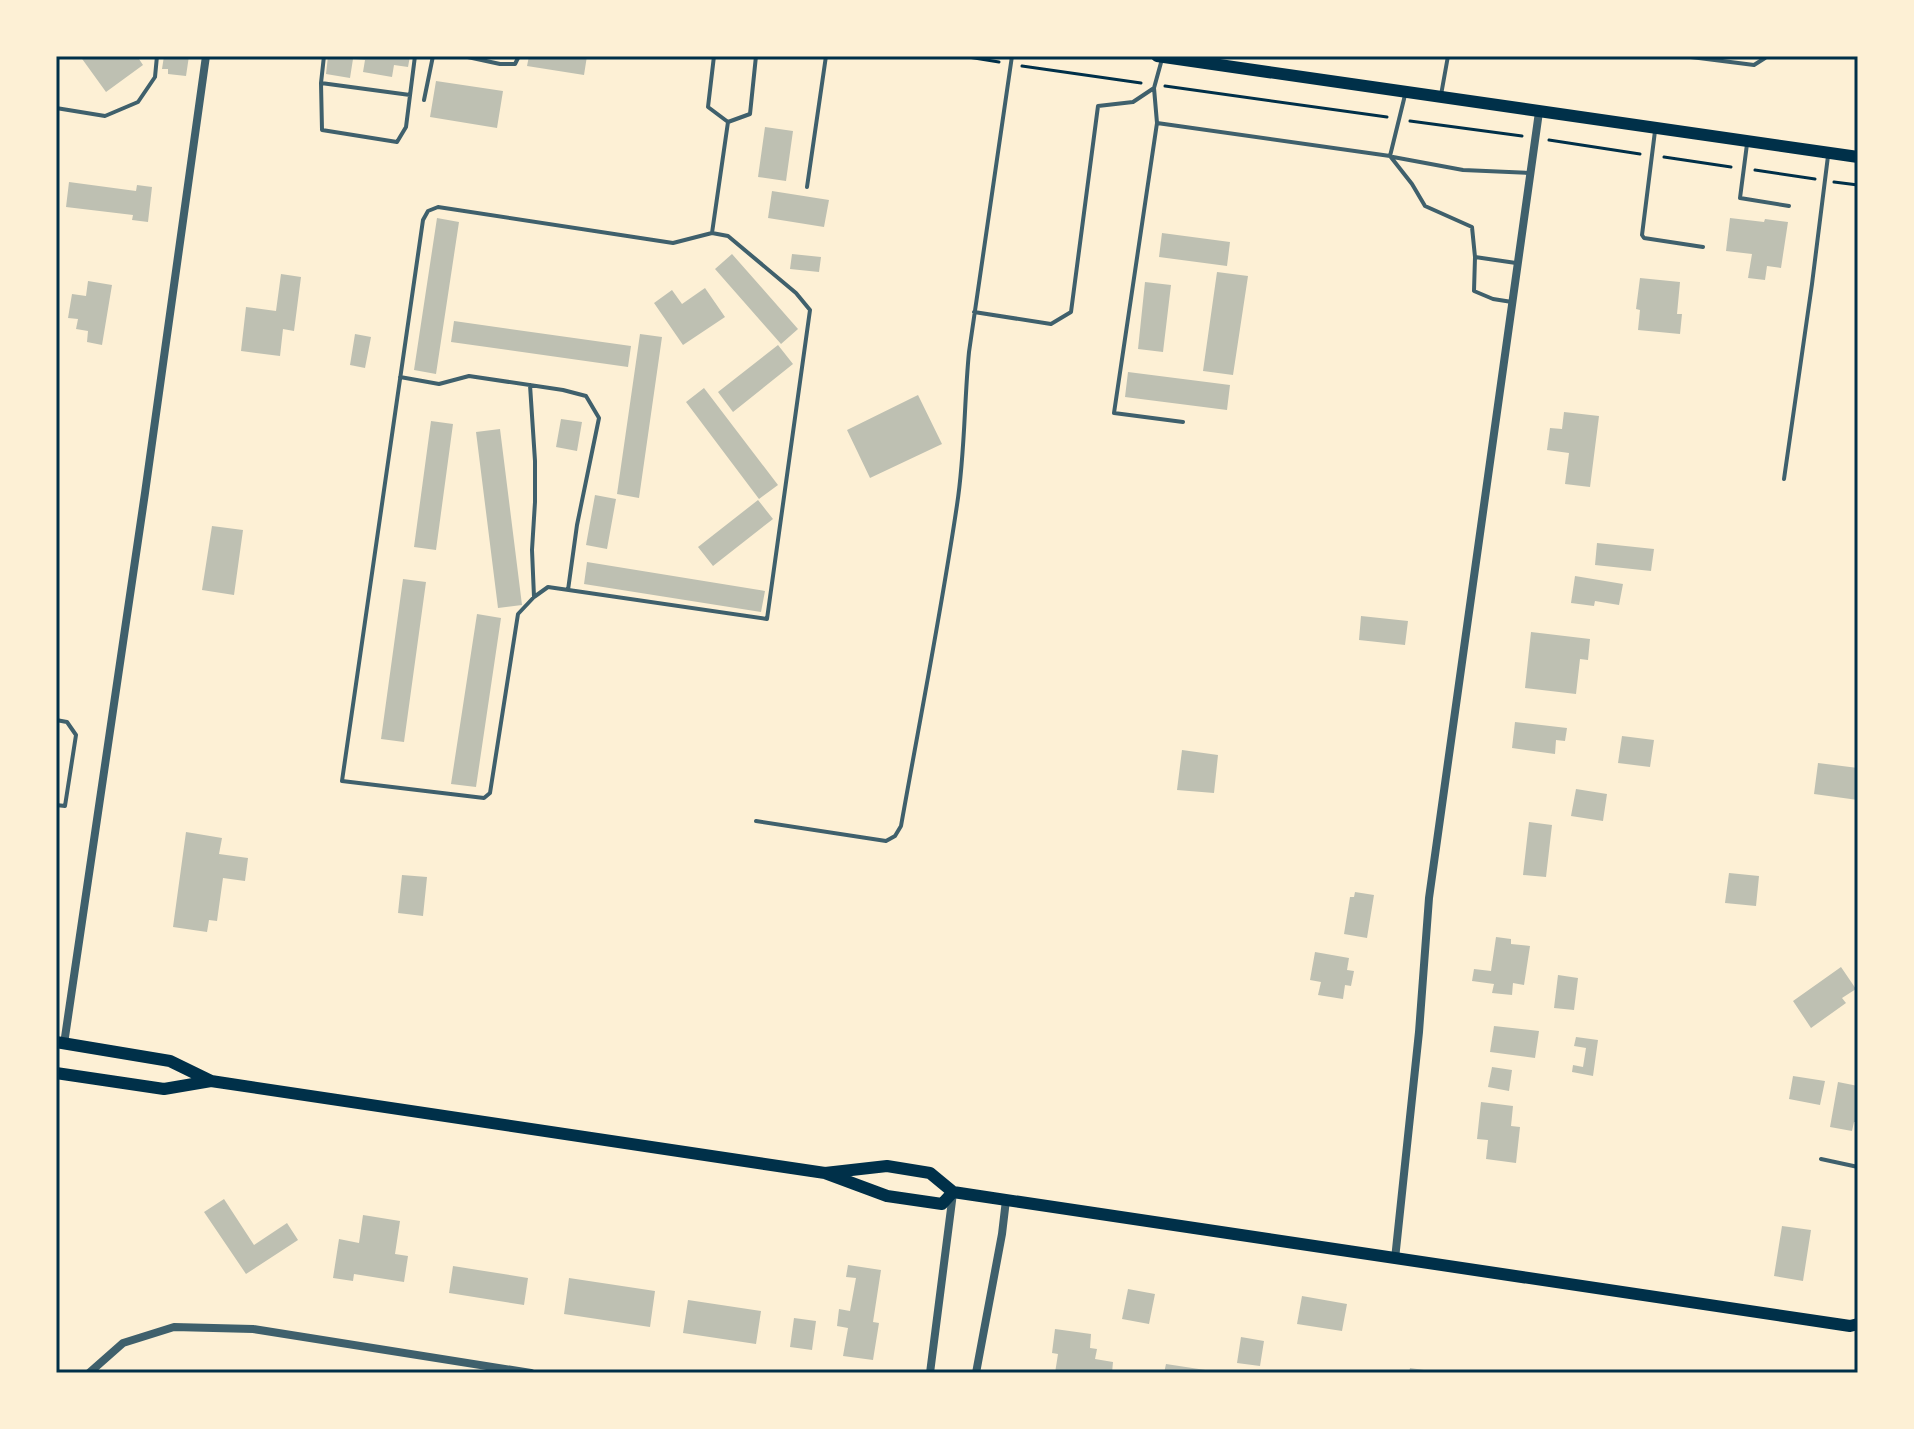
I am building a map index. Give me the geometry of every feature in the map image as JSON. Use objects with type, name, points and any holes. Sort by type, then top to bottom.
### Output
[{"type":"main road","points":[[1160,56],[1858,157]]},
{"type":"main road","points":[[60,1043],[170,1061],[211,1081],[825,1173],[887,1196],[942,1204],[953,1192]]},
{"type":"main road","points":[[56,1073],[164,1089],[211,1081]]},
{"type":"main road","points":[[825,1173],[887,1166],[930,1173],[953,1192],[1855,1326]]},
{"type":"street","points":[[60,1043],[145,493],[206,56]]},
{"type":"street","points":[[1395,1259],[1419,1032],[1429,898],[1539,112]]},
{"type":"street","points":[[930,1373],[953,1192]]},
{"type":"street","points":[[976,1373],[1006,1200]]},
{"type":"street","points":[[89,1373],[123,1343],[174,1327],[253,1329],[500,1371],[531,1373]]},
{"type":"lane","points":[[56,108],[105,116],[138,102],[155,77],[157,56]]},
{"type":"lane","points":[[324,56],[322,130],[397,142],[406,127],[415,56]]},
{"type":"lane","points":[[424,100],[433,56]]},
{"type":"lane","points":[[463,56],[515,64],[519,56]]},
{"type":"lane","points":[[714,56],[708,107],[728,122]]},
{"type":"lane","points":[[728,122],[750,114],[756,56]]},
{"type":"lane","points":[[807,187],[826,56]]},
{"type":"lane","points":[[756,821],[886,841],[895,836],[901,826],[957,504],[965,434],[964,399],[969,352],[1012,56]]},
{"type":"lane","points":[[1160,56],[1154,88],[1157,123],[1114,413],[1183,422]]},
{"type":"lane","points":[[1440,97],[1448,56]]},
{"type":"lane","points":[[1683,56],[1754,65],[1765,56]]},
{"type":"lane","points":[[321,83],[410,95]]},
{"type":"lane","points":[[974,312],[1051,324],[1071,312],[1098,106],[1133,102],[1154,88]]},
{"type":"lane","points":[[1390,156],[1406,92]]},
{"type":"lane","points":[[712,233],[728,122]]},
{"type":"lane","points":[[1157,123],[1390,156],[1463,170],[1531,173]]},
{"type":"lane","points":[[1656,128],[1642,235],[1644,238],[1703,247]]},
{"type":"lane","points":[[1748,141],[1740,198],[1789,206]]},
{"type":"lane","points":[[1784,479],[1829,153]]},
{"type":"lane","points":[[1390,156],[1425,206],[1472,227],[1474,291],[1493,299],[1513,302]]},
{"type":"lane","points":[[438,207],[673,243],[712,233],[728,236],[796,293],[810,310],[767,619],[548,587],[518,614],[490,793],[484,798],[342,781],[400,377],[423,220],[428,211],[438,207]]},
{"type":"lane","points":[[1475,257],[1518,263]]},
{"type":"lane","points":[[400,377],[439,384],[469,376],[586,396],[599,418],[577,525],[568,590]]},
{"type":"lane","points":[[530,385],[535,461],[534,597]]},
{"type":"lane","points":[[56,720],[67,722],[76,735],[65,806],[56,805]]},
{"type":"lane","points":[[1821,1159],[1858,1167]]},
{"type":"building","points":[[80,56],[137,56],[143,65],[106,92]]},
{"type":"building","points":[[164,56],[189,56],[186,76],[168,74],[168,69],[162,69]]},
{"type":"building","points":[[328,56],[410,56],[408,67],[394,65],[392,77],[363,72],[365,60],[353,59],[350,78],[326,74]]},
{"type":"building","points":[[529,56],[587,56],[584,75],[527,66]]},
{"type":"building","points":[[436,81],[503,91],[497,128],[430,117]]},
{"type":"building","points":[[765,127],[793,131],[786,181],[758,177]]},
{"type":"building","points":[[69,182],[136,191],[137,185],[152,187],[148,222],[132,220],[133,215],[66,207]]},
{"type":"building","points":[[772,191],[829,200],[824,227],[768,218]]},
{"type":"building","points":[[437,218],[459,222],[436,374],[414,370]]},
{"type":"building","points":[[1730,218],[1788,222],[1781,268],[1767,266],[1765,280],[1748,278],[1752,254],[1726,251]]},
{"type":"building","points":[[1162,233],[1230,242],[1227,266],[1159,257]]},
{"type":"building","points":[[732,254],[798,329],[781,344],[715,269]]},
{"type":"building","points":[[792,254],[821,257],[819,272],[790,269]]},
{"type":"building","points":[[1217,272],[1248,276],[1233,375],[1203,371]]},
{"type":"building","points":[[281,274],[301,277],[294,331],[283,329],[280,356],[241,351],[246,307],[276,311]]},
{"type":"building","points":[[1640,278],[1680,282],[1677,314],[1682,314],[1680,334],[1638,330],[1640,310],[1636,309]]},
{"type":"building","points":[[88,281],[112,285],[102,345],[87,342],[88,331],[76,329],[78,319],[68,318],[72,294],[86,296]]},
{"type":"building","points":[[1145,282],[1171,285],[1163,352],[1138,349]]},
{"type":"building","points":[[705,288],[725,317],[683,345],[654,303],[672,290],[682,304]]},
{"type":"building","points":[[454,321],[631,346],[628,367],[451,342]]},
{"type":"building","points":[[355,334],[371,337],[365,368],[350,365]]},
{"type":"building","points":[[640,334],[662,337],[639,498],[617,494]]},
{"type":"building","points":[[778,345],[793,364],[733,412],[718,392]]},
{"type":"building","points":[[1128,372],[1230,385],[1227,410],[1125,397]]},
{"type":"building","points":[[704,388],[778,485],[759,499],[686,402]]},
{"type":"building","points":[[918,395],[942,444],[870,478],[847,430]]},
{"type":"building","points":[[1564,412],[1599,416],[1590,487],[1565,484],[1569,453],[1547,450],[1550,428],[1562,429]]},
{"type":"building","points":[[561,419],[582,422],[577,451],[556,447]]},
{"type":"building","points":[[431,421],[453,424],[436,550],[414,547]]},
{"type":"building","points":[[500,429],[522,605],[498,608],[476,432]]},
{"type":"building","points":[[595,495],[616,499],[607,549],[586,545]]},
{"type":"building","points":[[758,500],[773,519],[713,566],[698,547]]},
{"type":"building","points":[[212,526],[243,530],[234,595],[202,590]]},
{"type":"building","points":[[1597,543],[1654,549],[1651,571],[1595,565]]},
{"type":"building","points":[[587,562],[765,591],[761,612],[584,584]]},
{"type":"building","points":[[1575,576],[1623,584],[1619,605],[1595,601],[1594,606],[1571,603]]},
{"type":"building","points":[[403,579],[426,582],[404,742],[381,739]]},
{"type":"building","points":[[477,614],[501,618],[476,787],[451,784]]},
{"type":"building","points":[[1361,616],[1408,621],[1405,645],[1359,640]]},
{"type":"building","points":[[1531,632],[1590,639],[1588,660],[1580,659],[1576,694],[1525,688]]},
{"type":"building","points":[[1515,722],[1567,728],[1565,741],[1556,740],[1555,754],[1512,748]]},
{"type":"building","points":[[1622,736],[1654,740],[1650,767],[1618,763]]},
{"type":"building","points":[[1182,750],[1218,755],[1214,793],[1177,790]]},
{"type":"building","points":[[1818,763],[1858,768],[1858,800],[1814,794]]},
{"type":"building","points":[[1576,789],[1607,794],[1603,821],[1571,816]]},
{"type":"building","points":[[1529,822],[1552,825],[1546,877],[1523,875]]},
{"type":"building","points":[[186,832],[222,838],[219,854],[248,858],[245,881],[223,878],[217,921],[209,920],[207,932],[173,927]]},
{"type":"building","points":[[1729,873],[1759,876],[1756,906],[1725,903]]},
{"type":"building","points":[[402,875],[427,877],[423,916],[398,913]]},
{"type":"building","points":[[1355,892],[1374,895],[1367,938],[1344,934],[1350,897],[1354,897]]},
{"type":"building","points":[[1496,937],[1511,939],[1511,944],[1530,946],[1524,985],[1513,983],[1512,995],[1492,993],[1494,984],[1472,981],[1474,969],[1491,971]]},
{"type":"building","points":[[1315,952],[1349,958],[1347,970],[1354,971],[1351,986],[1345,985],[1343,999],[1318,995],[1321,982],[1310,980]]},
{"type":"building","points":[[1841,967],[1856,989],[1842,998],[1846,1003],[1811,1028],[1793,1001]]},
{"type":"building","points":[[1558,975],[1578,978],[1574,1010],[1554,1008]]},
{"type":"building","points":[[1494,1026],[1539,1031],[1535,1058],[1490,1052]]},
{"type":"building","points":[[1576,1037],[1598,1040],[1593,1076],[1572,1072],[1573,1065],[1583,1067],[1586,1048],[1574,1046]]},
{"type":"building","points":[[1492,1067],[1512,1070],[1509,1091],[1488,1087]]},
{"type":"building","points":[[1793,1076],[1825,1081],[1820,1105],[1789,1099]]},
{"type":"building","points":[[1838,1082],[1858,1086],[1858,1122],[1854,1122],[1852,1131],[1830,1127]]},
{"type":"building","points":[[1481,1102],[1513,1106],[1511,1126],[1520,1127],[1516,1163],[1486,1159],[1488,1140],[1477,1139]]},
{"type":"building","points":[[224,1199],[254,1245],[287,1223],[298,1240],[246,1274],[204,1212]]},
{"type":"building","points":[[363,1215],[400,1221],[395,1254],[408,1256],[404,1282],[354,1274],[353,1281],[333,1278],[339,1239],[359,1243]]},
{"type":"building","points":[[1782,1226],[1811,1230],[1803,1281],[1774,1276]]},
{"type":"building","points":[[848,1265],[881,1270],[873,1322],[879,1323],[873,1360],[843,1356],[848,1328],[837,1326],[839,1309],[850,1311],[856,1278],[846,1277]]},
{"type":"building","points":[[453,1266],[528,1278],[524,1305],[449,1293]]},
{"type":"building","points":[[569,1278],[655,1291],[650,1327],[564,1314]]},
{"type":"building","points":[[1128,1289],[1155,1294],[1149,1324],[1122,1319]]},
{"type":"building","points":[[1302,1296],[1347,1304],[1342,1331],[1297,1324]]},
{"type":"building","points":[[688,1300],[761,1311],[756,1344],[683,1333]]},
{"type":"building","points":[[794,1318],[816,1321],[812,1350],[790,1347]]},
{"type":"building","points":[[1055,1329],[1091,1334],[1090,1348],[1097,1349],[1095,1359],[1113,1362],[1112,1373],[1055,1373],[1058,1354],[1052,1353]]},
{"type":"building","points":[[1241,1337],[1264,1341],[1260,1366],[1237,1363]]},
{"type":"building","points":[[1166,1364],[1212,1371],[1212,1373],[1164,1373]]},
{"type":"building","points":[[1410,1368],[1431,1371],[1431,1373],[1409,1373]]}]
